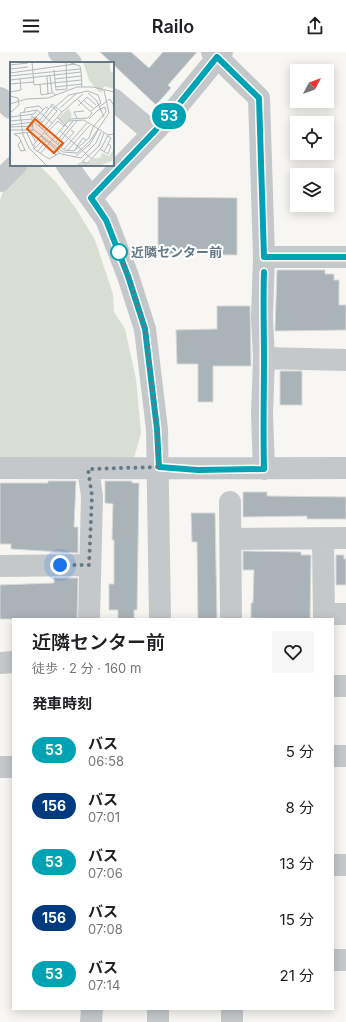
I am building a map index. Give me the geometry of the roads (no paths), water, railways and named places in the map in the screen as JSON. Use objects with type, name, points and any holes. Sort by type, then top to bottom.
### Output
[{"type":"street","points":[[59,52],[70,62]]},
{"type":"street","points":[[91,198],[171,114],[217,54],[259,98],[264,257],[262,318],[264,358],[262,414],[264,469]]},
{"type":"street","points":[[0,98],[10,107]]},
{"type":"street","points":[[114,100],[153,133]]},
{"type":"street","points":[[0,181],[15,166]]},
{"type":"street","points":[[68,166],[106,220],[128,276],[145,329],[157,429],[159,467],[160,618]]},
{"type":"street","points":[[264,257],[346,257]]},
{"type":"street","points":[[264,358],[346,360]]},
{"type":"street","points":[[0,468],[88,469],[159,467],[198,470],[346,468]]},
{"type":"street","points":[[88,469],[92,496],[89,565],[89,618]]},
{"type":"street","points":[[230,502],[231,618]]},
{"type":"street","points":[[231,539],[346,538]]},
{"type":"street","points":[[323,539],[324,617],[346,614]]},
{"type":"street","points":[[0,566],[89,565]]},
{"type":"street","points":[[0,663],[12,662]]},
{"type":"street","points":[[334,686],[346,686]]},
{"type":"street","points":[[334,756],[346,756]]},
{"type":"street","points":[[0,767],[12,767]]},
{"type":"street","points":[[334,865],[346,865]]},
{"type":"street","points":[[334,960],[346,960]]},
{"type":"street","points":[[92,1010],[92,1022]]},
{"type":"street","points":[[158,1010],[158,1022]]},
{"type":"street","points":[[232,1010],[232,1022]]},
{"type":"place","name":"近隣センター前","points":[[119,252]]}]
